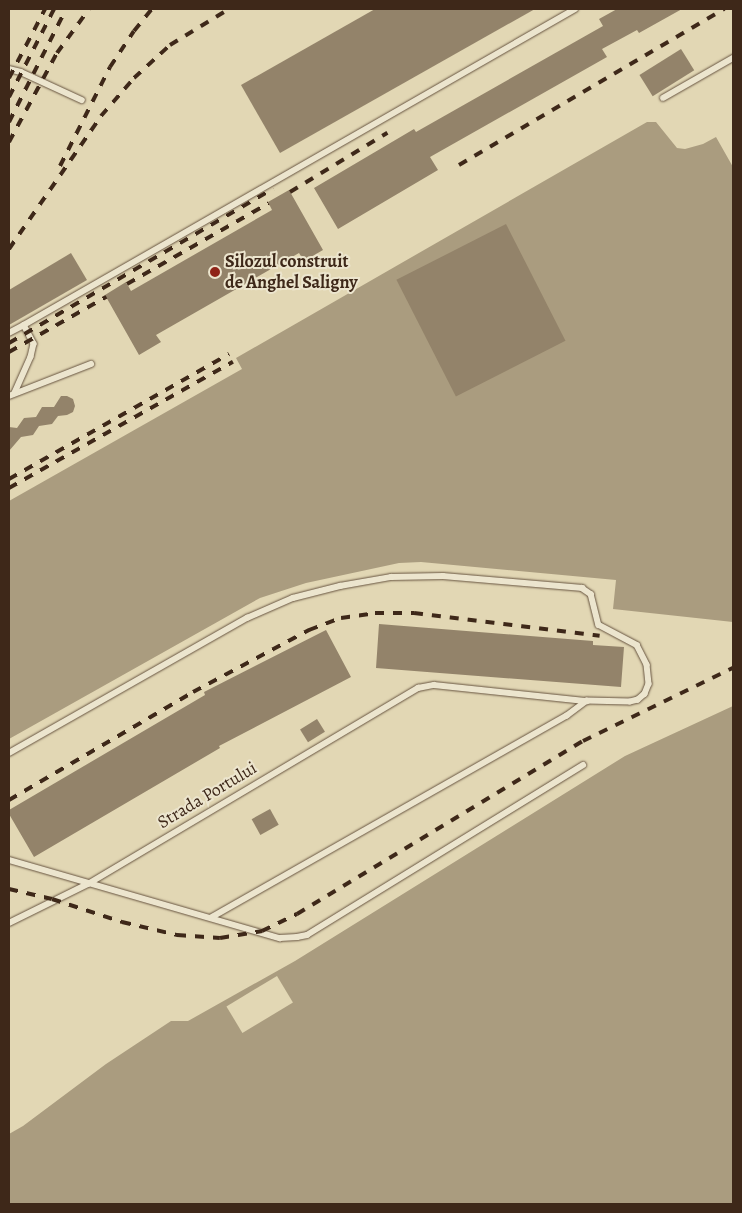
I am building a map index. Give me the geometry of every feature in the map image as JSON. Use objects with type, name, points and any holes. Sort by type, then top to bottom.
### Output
[{"type":"lane","points":[[9,333],[575,9]]},
{"type":"lane","points":[[664,98],[733,58]]},
{"type":"lane","points":[[9,69],[21,72],[82,100]]},
{"type":"lane","points":[[12,394],[31,357],[34,344],[24,325]]},
{"type":"lane","points":[[12,394],[91,364]]},
{"type":"lane","points":[[9,753],[247,618],[302,596],[340,586],[391,577],[443,576],[582,588],[591,594],[599,624],[637,645],[647,664],[649,684],[644,694],[630,702],[587,701],[558,721],[212,918]]},
{"type":"lane","name":"Strada Portului","points":[[9,923],[88,884],[418,688],[434,685],[587,701]]},
{"type":"lane","points":[[9,860],[280,938],[307,935],[583,765]]},
{"type":"shaded area","points":[[647,122],[656,122],[677,148],[685,149],[703,144],[716,137],[733,167],[733,622],[613,609],[616,580],[421,562],[399,563],[306,583],[260,598],[9,739],[9,501],[242,369],[236,358]]},
{"type":"shaded area","points":[[733,706],[733,1204],[9,1204],[9,1134],[23,1126],[106,1064],[171,1021],[188,1021],[295,961],[625,756]]},
{"type":"pier","points":[[277,976],[293,1003],[242,1033],[226,1006]]},
{"type":"building","points":[[375,9],[535,9],[280,153],[241,85]]},
{"type":"building","points":[[617,9],[682,9],[639,33],[637,30],[602,49],[607,57],[430,157],[438,170],[338,229],[314,188],[414,129],[416,132],[603,26],[599,19]]},
{"type":"building","points":[[681,49],[694,70],[653,96],[639,75]]},
{"type":"building","name":"Silozul construit de Anghel Saligny","points":[[289,190],[323,250],[304,261],[299,253],[156,335],[161,342],[139,355],[105,295],[126,282],[131,291],[272,210],[268,202]]},
{"type":"building","points":[[506,224],[565,341],[456,397],[396,280]]},
{"type":"building","points":[[71,253],[87,280],[9,325],[9,290]]},
{"type":"building","points":[[61,396],[73,399],[75,406],[73,412],[58,416],[52,424],[39,426],[33,435],[21,437],[9,451],[9,427],[17,428],[24,418],[36,417],[42,407],[54,407]]},
{"type":"building","points":[[379,624],[593,641],[593,645],[624,647],[621,687],[376,668]]},
{"type":"building","points":[[326,630],[351,677],[219,746],[220,748],[34,857],[9,814],[9,810],[205,695],[204,692]]},
{"type":"building","points":[[317,719],[325,732],[308,742],[300,730]]},
{"type":"building","points":[[270,809],[279,825],[260,835],[252,819]]},
{"type":"railway","points":[[9,78],[45,9]]},
{"type":"railway","points":[[9,97],[54,9]]},
{"type":"railway","points":[[9,122],[66,9]]},
{"type":"railway","points":[[9,142],[57,53],[89,9]]},
{"type":"railway","points":[[60,166],[110,67],[134,31],[152,9]]},
{"type":"railway","points":[[9,249],[101,116],[134,78],[170,45],[229,9]]},
{"type":"railway","points":[[459,165],[724,9]]},
{"type":"railway","points":[[290,192],[387,133]]},
{"type":"railway","points":[[9,343],[273,189]]},
{"type":"railway","points":[[127,284],[269,203]]},
{"type":"railway","points":[[9,352],[106,297]]},
{"type":"railway","points":[[9,479],[229,354]]},
{"type":"railway","points":[[9,488],[233,362]]},
{"type":"railway","points":[[9,800],[193,692],[309,630],[341,618],[375,613],[414,613],[600,636]]},
{"type":"railway","points":[[9,889],[52,899],[122,922],[177,935],[220,938],[262,931],[297,914],[583,741],[733,668]]},
{"type":"place","name":"Silozul construit de Anghel Saligny","points":[[215,272]]}]
